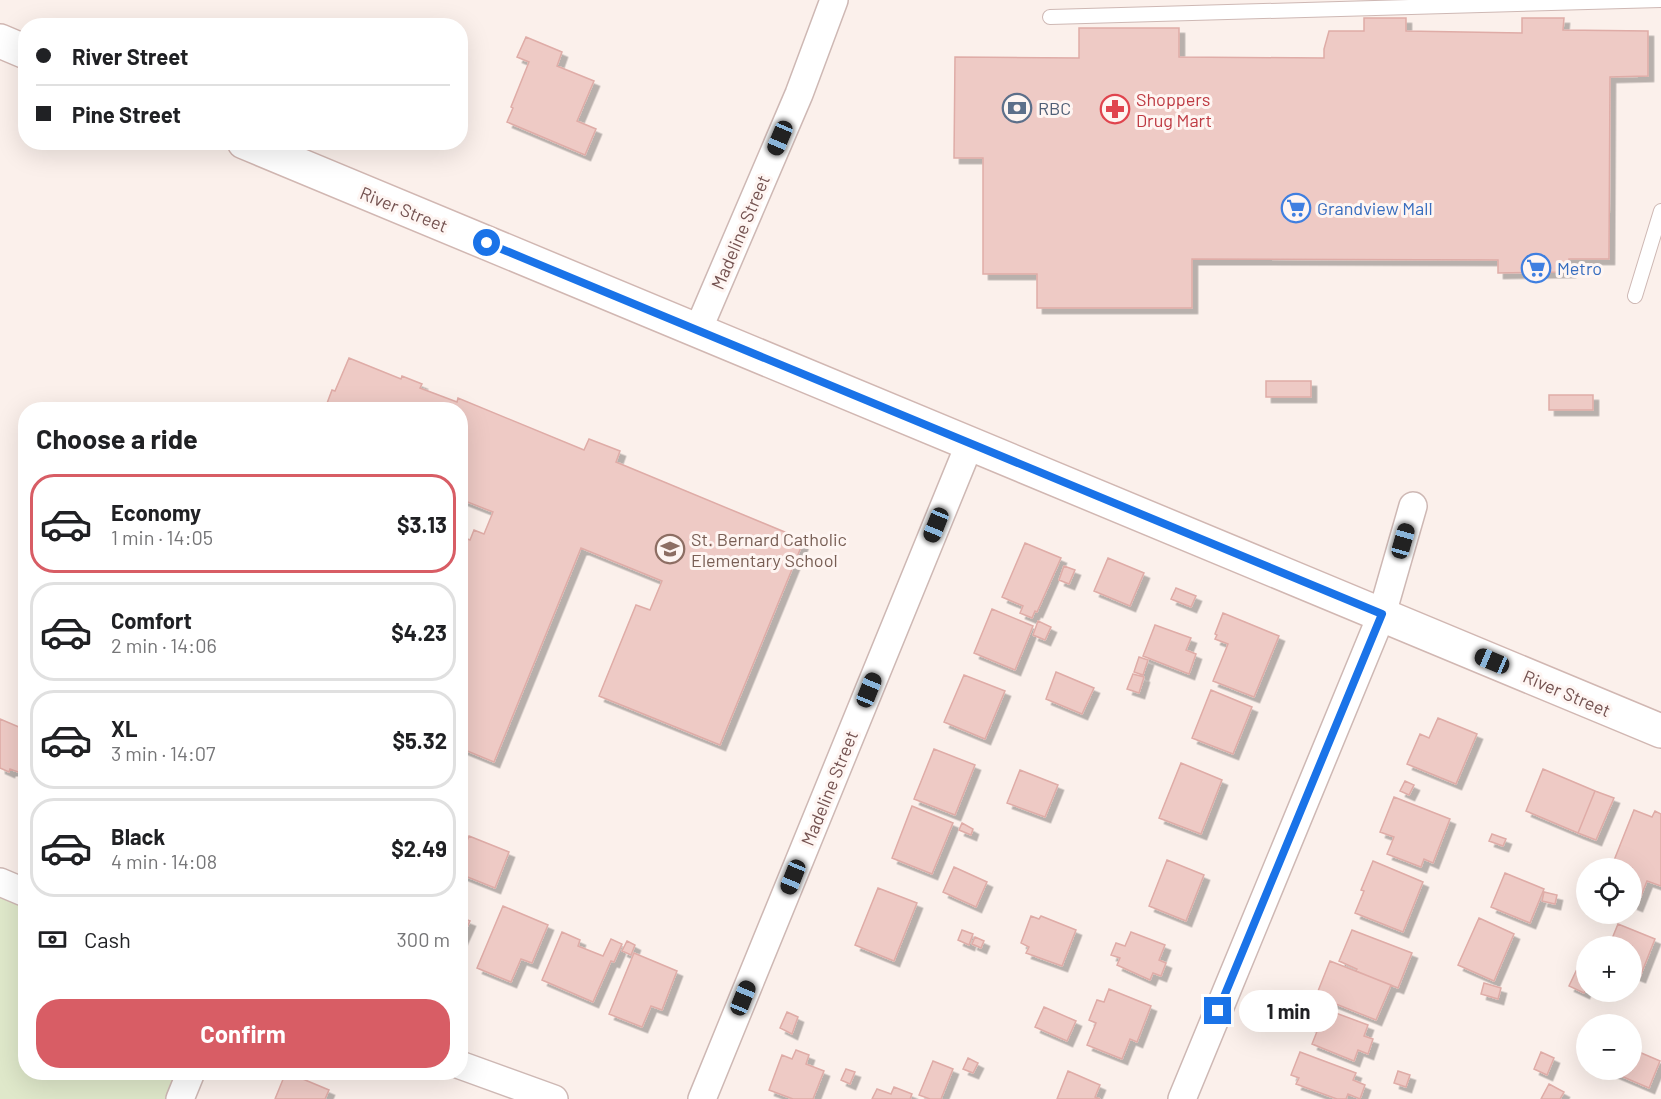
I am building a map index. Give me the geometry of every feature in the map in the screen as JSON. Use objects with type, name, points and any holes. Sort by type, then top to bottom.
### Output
[{"type":"main road","points":[[0,41],[18,49]]},
{"type":"main road","name":"River Street","points":[[263,150],[1661,731]]},
{"type":"street","name":"Madeline Street","points":[[699,330],[799,94],[834,0]]},
{"type":"street","name":"Madeline Street","points":[[702,1099],[970,443]]},
{"type":"street","points":[[1182,1099],[1382,614],[1413,506]]},
{"type":"street","points":[[0,882],[18,890]]},
{"type":"street","points":[[468,1068],[554,1099]]},
{"type":"street","points":[[180,1099],[188,1080]]},
{"type":"lane","points":[[1050,16],[1661,0]]},
{"type":"lane","points":[[1635,296],[1661,211]]},
{"type":"green space","points":[[0,882],[18,890],[18,1080],[187,1080],[179,1099],[0,1099]]},
{"type":"building","name":"Grandview Mall","points":[[1364,18],[1406,18],[1406,31],[1522,33],[1522,18],[1564,18],[1563,30],[1648,31],[1648,76],[1610,77],[1609,259],[1569,259],[1570,272],[1498,273],[1498,260],[1192,259],[1192,308],[1037,308],[1037,274],[983,274],[983,158],[954,158],[955,57],[1079,58],[1079,28],[1179,28],[1179,57],[1324,58],[1329,31],[1364,31]]},
{"type":"building","points":[[526,37],[562,52],[557,66],[594,81],[577,121],[596,129],[585,155],[507,122],[529,62],[517,57]]},
{"type":"building","points":[[349,358],[401,379],[402,376],[422,384],[420,388],[457,402],[328,402],[332,390],[335,391]]},
{"type":"building","points":[[1266,381],[1311,381],[1311,397],[1266,397]]},
{"type":"building","points":[[1549,395],[1593,395],[1593,410],[1549,410]]},
{"type":"building","points":[[468,402],[584,450],[589,439],[620,451],[616,462],[804,540],[720,745],[599,696],[636,605],[650,610],[662,581],[581,548],[494,762],[468,751],[468,539],[470,540],[474,530],[484,534],[493,512],[468,502]]},
{"type":"building","points":[[1025,543],[1061,558],[1037,612],[1035,611],[1032,618],[1020,613],[1023,606],[1002,597]]},
{"type":"building","points":[[1108,558],[1144,573],[1130,606],[1094,591]]},
{"type":"building","points":[[1064,566],[1075,570],[1069,584],[1059,580]]},
{"type":"building","points":[[1176,588],[1196,596],[1191,607],[1171,599]]},
{"type":"building","points":[[992,609],[1033,626],[1015,670],[974,653]]},
{"type":"building","points":[[1223,613],[1279,636],[1254,697],[1213,681],[1228,644],[1215,639]]},
{"type":"building","points":[[1038,621],[1051,627],[1045,640],[1033,635]]},
{"type":"building","points":[[1155,625],[1191,638],[1186,650],[1196,654],[1189,674],[1143,656]]},
{"type":"building","points":[[1139,657],[1148,660],[1143,675],[1134,672]]},
{"type":"building","points":[[1056,672],[1094,688],[1082,714],[1046,699]]},
{"type":"building","points":[[1133,674],[1144,677],[1139,693],[1127,689]]},
{"type":"building","points":[[964,675],[1005,691],[985,739],[944,722]]},
{"type":"building","points":[[1211,690],[1252,707],[1233,754],[1192,738]]},
{"type":"building","points":[[1438,718],[1477,734],[1456,784],[1407,764],[1420,734],[1429,738]]},
{"type":"building","points":[[0,719],[18,727],[18,772],[10,769],[9,772],[0,768]]},
{"type":"building","points":[[934,749],[975,765],[955,815],[914,799]]},
{"type":"building","points":[[1181,763],[1222,780],[1201,834],[1159,818]]},
{"type":"building","points":[[1543,769],[1595,791],[1578,833],[1526,811]]},
{"type":"building","points":[[1020,770],[1058,785],[1045,817],[1007,803]]},
{"type":"building","points":[[1405,781],[1414,785],[1409,795],[1400,791]]},
{"type":"building","points":[[1595,791],[1614,798],[1596,840],[1578,833]]},
{"type":"building","points":[[1394,797],[1450,819],[1433,863],[1424,859],[1421,867],[1387,854],[1394,837],[1380,832]]},
{"type":"building","points":[[912,806],[953,823],[932,874],[892,858]]},
{"type":"building","points":[[1634,810],[1652,817],[1655,811],[1661,814],[1661,886],[1647,881],[1642,894],[1642,858],[1615,858]]},
{"type":"building","points":[[962,823],[973,829],[971,835],[959,830]]},
{"type":"building","points":[[1492,834],[1506,839],[1503,846],[1489,841]]},
{"type":"building","points":[[469,836],[509,852],[495,888],[468,877]]},
{"type":"building","points":[[1167,860],[1204,875],[1186,921],[1149,906]]},
{"type":"building","points":[[1373,861],[1423,882],[1403,932],[1355,913],[1364,891],[1361,890]]},
{"type":"building","points":[[954,867],[987,882],[976,907],[943,892]]},
{"type":"building","points":[[1505,873],[1544,889],[1530,923],[1491,907]]},
{"type":"building","points":[[878,888],[917,903],[894,961],[855,945]]},
{"type":"building","points":[[1544,892],[1557,895],[1555,904],[1542,901]]},
{"type":"building","points":[[503,906],[548,925],[532,963],[521,959],[511,982],[477,968]]},
{"type":"building","points":[[1031,916],[1039,919],[1041,916],[1076,930],[1062,966],[1026,953],[1029,947],[1021,943]]},
{"type":"building","points":[[1479,918],[1514,934],[1494,981],[1458,965]]},
{"type":"building","points":[[1618,924],[1655,939],[1642,972],[1642,936],[1613,936]]},
{"type":"building","points":[[962,930],[973,934],[969,945],[958,940]]},
{"type":"building","points":[[1352,930],[1412,953],[1398,988],[1356,971],[1357,969],[1339,961]]},
{"type":"building","points":[[562,932],[580,940],[578,946],[603,956],[611,939],[622,944],[614,962],[611,961],[593,1002],[542,980]]},
{"type":"building","points":[[1131,932],[1165,945],[1159,960],[1166,963],[1161,976],[1153,973],[1150,980],[1117,965],[1120,958],[1111,955],[1116,943],[1125,946]]},
{"type":"building","points":[[975,937],[984,941],[981,948],[972,944]]},
{"type":"building","points":[[627,941],[635,945],[631,955],[622,951]]},
{"type":"building","points":[[634,953],[677,971],[662,1010],[651,1006],[642,1027],[609,1014]]},
{"type":"building","points":[[1330,961],[1391,985],[1376,1020],[1316,996]]},
{"type":"building","points":[[1576,971],[1576,989],[1569,986]]},
{"type":"building","points":[[1484,983],[1501,988],[1498,999],[1481,994]]},
{"type":"building","points":[[1109,989],[1151,1006],[1137,1042],[1130,1039],[1122,1059],[1087,1045],[1096,1023],[1089,1020],[1097,1000],[1104,1002]]},
{"type":"building","points":[[1317,1006],[1368,1025],[1364,1036],[1373,1039],[1368,1054],[1358,1050],[1354,1061],[1312,1044],[1318,1029],[1310,1026]]},
{"type":"building","points":[[1044,1007],[1076,1021],[1067,1041],[1035,1027]]},
{"type":"building","points":[[787,1012],[798,1017],[792,1034],[780,1028]]},
{"type":"building","points":[[796,1050],[809,1055],[806,1064],[824,1071],[813,1099],[793,1099],[769,1090],[782,1055],[792,1059]]},
{"type":"building","points":[[1300,1052],[1356,1073],[1353,1080],[1365,1085],[1360,1099],[1348,1094],[1346,1099],[1337,1099],[1296,1084],[1299,1078],[1291,1075]]},
{"type":"building","points":[[1541,1052],[1554,1058],[1547,1075],[1534,1069]]},
{"type":"building","points":[[1642,1053],[1660,1061],[1649,1088],[1630,1080],[1642,1080]]},
{"type":"building","points":[[968,1058],[978,1063],[973,1073],[963,1069]]},
{"type":"building","points":[[933,1061],[953,1069],[941,1099],[930,1099],[919,1095]]},
{"type":"building","points":[[846,1069],[855,1072],[850,1084],[841,1080]]},
{"type":"building","points":[[1068,1071],[1100,1085],[1095,1097],[1100,1099],[1057,1099]]},
{"type":"building","points":[[1398,1071],[1410,1075],[1406,1087],[1394,1083]]},
{"type":"building","points":[[283,1080],[305,1080],[329,1090],[325,1099],[275,1099]]},
{"type":"building","points":[[1549,1084],[1564,1092],[1560,1099],[1541,1099]]},
{"type":"building","points":[[894,1087],[912,1094],[910,1099],[872,1099],[877,1089],[891,1094]]},
{"type":"place","name":"RBC","points":[[1017,108]]},
{"type":"place","name":"Shoppers Drug Mart","points":[[1115,109]]},
{"type":"place","name":"Grandview Mall","points":[[1296,208]]},
{"type":"place","name":"Metro","points":[[1536,268]]},
{"type":"place","name":"St. Bernard Catholic Elementary School","points":[[670,549]]},
{"type":"route","points":[[487,243],[1382,614],[1218,1011]]}]
